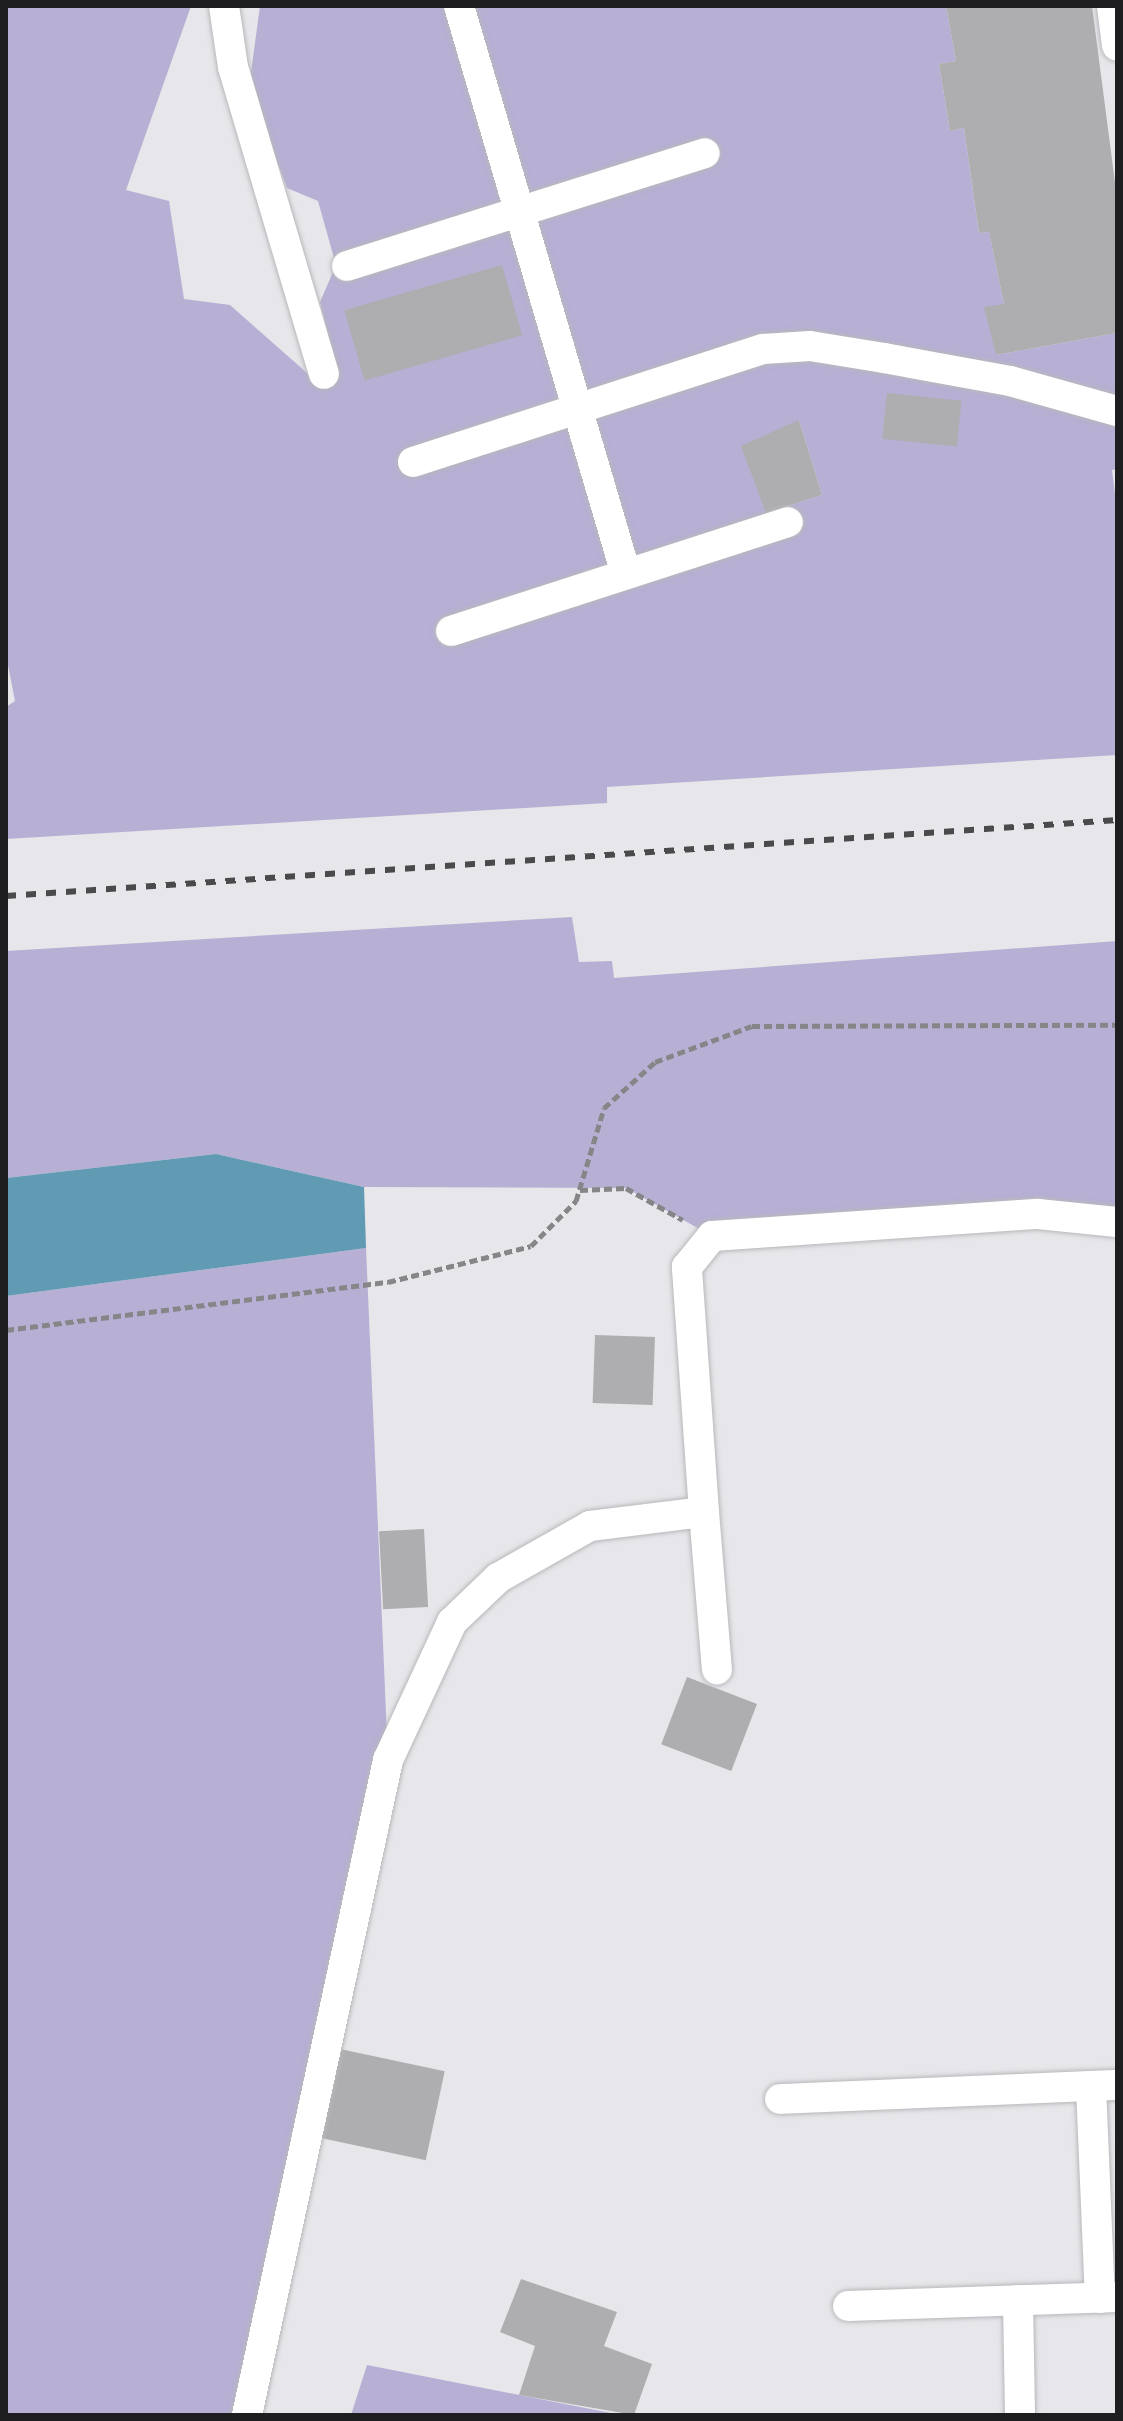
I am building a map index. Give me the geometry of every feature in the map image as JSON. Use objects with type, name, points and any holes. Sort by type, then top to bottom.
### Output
[{"type":"street","points":[[224,6],[233,67],[324,374]]},
{"type":"street","points":[[459,6],[626,574]]},
{"type":"street","points":[[1112,6],[1117,46]]},
{"type":"street","points":[[347,266],[705,153]]},
{"type":"street","points":[[413,462],[763,349],[810,346],[1010,381],[1117,411]]},
{"type":"street","points":[[451,631],[788,522]]},
{"type":"street","points":[[717,1669],[687,1267],[712,1236],[1038,1214],[1117,1222]]},
{"type":"street","points":[[247,2415],[388,1760],[452,1622],[498,1578],[590,1526],[704,1512]]},
{"type":"street","points":[[780,2099],[1104,2086],[1109,2298],[848,2306]]},
{"type":"street","points":[[1018,2300],[1020,2415]]},
{"type":"path","points":[[6,1330],[388,1282],[531,1246],[576,1201],[604,1108],[655,1062],[752,1026],[1117,1025]]},
{"type":"path","points":[[580,1190],[626,1188],[712,1236]]},
{"type":"shaded area","points":[[6,6],[191,6],[126,190],[169,201],[184,299],[230,305],[323,387],[334,358],[320,302],[336,265],[318,201],[287,188],[249,87],[260,6],[946,6],[956,61],[939,64],[950,131],[964,128],[979,233],[989,232],[1004,304],[996,355],[1117,333],[1117,469],[1112,470],[1117,510],[1117,755],[607,787],[607,803],[6,839],[6,707],[15,701],[6,655]],"holes":[[[799,420],[822,495],[766,513]]]},
{"type":"shaded area","points":[[572,917],[579,962],[612,961],[614,978],[1117,941],[1117,1222],[712,1236],[626,1188],[364,1187],[216,1154],[6,1178],[6,951]]},
{"type":"shaded area","points":[[366,1248],[388,1760],[247,2415],[6,2415],[6,1296]]},
{"type":"shaded area","points":[[367,2365],[621,2415],[351,2415]]},
{"type":"water","points":[[216,1154],[364,1187],[366,1248],[6,1296],[6,1178]]},
{"type":"building","points":[[946,6],[1092,6],[1117,198],[1117,333],[996,355],[984,307],[1004,304],[989,232],[979,233],[964,128],[950,131],[939,64],[956,61]]},
{"type":"building","points":[[502,265],[522,335],[364,380],[344,310]]},
{"type":"building","points":[[887,393],[962,401],[957,447],[882,439]]},
{"type":"building","points":[[799,420],[822,495],[766,513],[741,446]]},
{"type":"building","points":[[595,1335],[655,1337],[653,1405],[593,1403]]},
{"type":"building","points":[[424,1529],[428,1607],[383,1609],[379,1531]]},
{"type":"building","points":[[687,1677],[757,1704],[731,1771],[661,1744]]},
{"type":"building","points":[[340,2049],[445,2071],[426,2160],[321,2138]]},
{"type":"building","points":[[521,2279],[617,2312],[604,2346],[652,2364],[634,2415],[519,2395],[535,2346],[500,2332]]},
{"type":"railway","points":[[6,896],[1117,820]]}]
